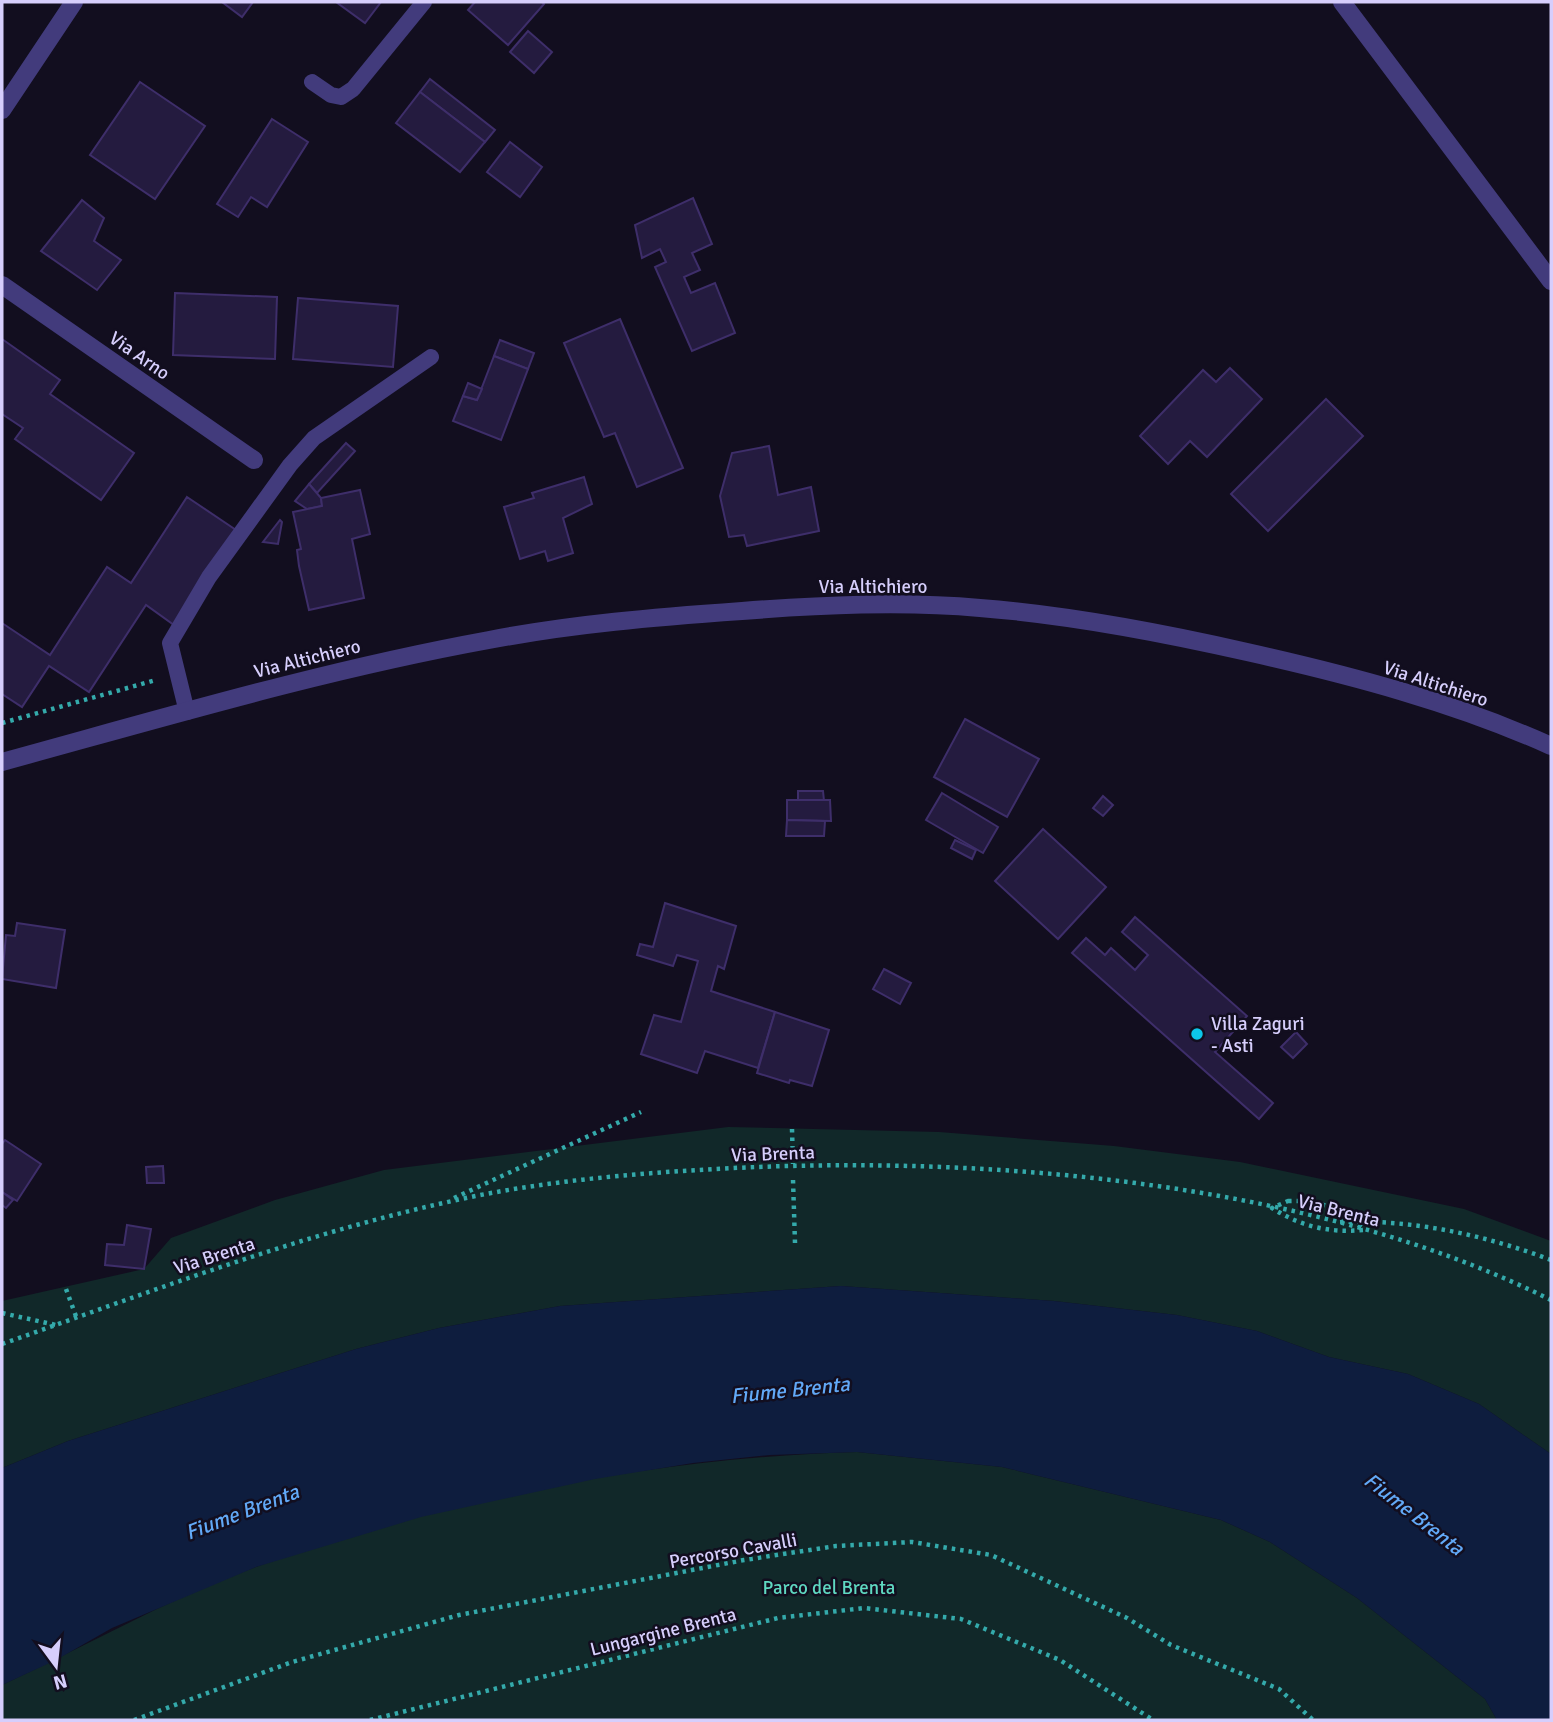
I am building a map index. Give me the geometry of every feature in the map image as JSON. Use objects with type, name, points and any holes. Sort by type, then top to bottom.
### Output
[{"type":"street","points":[[2,110],[74,2]]},
{"type":"street","points":[[1342,2],[1551,281]]},
{"type":"street","name":"Via Arno","points":[[2,285],[254,460]]},
{"type":"street","name":"Via Altichiero","points":[[2,762],[374,663],[578,626],[833,605],[978,607],[1127,625],[1331,671],[1420,699],[1551,746]]},
{"type":"lane","points":[[312,82],[331,95],[341,97],[353,89],[424,2]]},
{"type":"lane","points":[[187,712],[170,643],[209,577],[290,465],[314,438],[430,357]]},
{"type":"path","points":[[2,723],[153,680],[180,687]]},
{"type":"path","points":[[444,1203],[640,1112]]},
{"type":"path","points":[[792,1129],[793,1164]]},
{"type":"path","name":"Via Brenta","points":[[2,1344],[276,1250],[444,1203],[592,1179],[793,1164],[965,1169],[1088,1179],[1212,1195],[1364,1230],[1497,1273],[1551,1300]]},
{"type":"path","points":[[793,1180],[795,1243]]},
{"type":"path","points":[[1272,1208],[1288,1201],[1324,1204],[1344,1213],[1364,1230]]},
{"type":"path","points":[[1272,1208],[1287,1218],[1322,1230],[1364,1230]]},
{"type":"path","points":[[1335,1222],[1367,1221],[1437,1229],[1497,1242],[1551,1261]]},
{"type":"path","points":[[66,1289],[77,1319]]},
{"type":"path","points":[[2,1313],[56,1325]]},
{"type":"path","name":"Percorso Cavalli","points":[[134,1720],[292,1662],[459,1615],[744,1560],[836,1546],[912,1542],[991,1555],[1127,1618],[1171,1645],[1279,1689],[1313,1720]]},
{"type":"path","name":"Lungargine Brenta","points":[[370,1720],[778,1618],[864,1608],[961,1619],[1059,1660],[1153,1720]]},
{"type":"green space","points":[[728,1127],[939,1132],[1114,1146],[1240,1162],[1464,1209],[1551,1241],[1551,1454],[1479,1404],[1408,1374],[1329,1357],[1257,1331],[1177,1315],[1054,1301],[841,1286],[560,1306],[439,1328],[356,1349],[68,1441],[2,1468],[2,1301],[144,1269],[171,1238],[275,1200],[384,1170]]},
{"type":"green space","name":"Parco del Brenta","points":[[857,1452],[1002,1467],[1221,1520],[1270,1542],[1357,1598],[1485,1699],[1497,1720],[2,1720],[2,1685],[191,1593],[329,1542],[477,1502],[628,1473],[704,1463]]},
{"type":"water","name":"Fiume Brenta","points":[[841,1286],[1054,1301],[1177,1315],[1257,1331],[1329,1357],[1408,1374],[1479,1404],[1551,1454],[1551,1720],[1497,1720],[1485,1699],[1357,1598],[1270,1542],[1221,1520],[1002,1467],[857,1452],[770,1455],[693,1463],[595,1479],[421,1517],[256,1567],[112,1628],[56,1660],[2,1685],[2,1468],[68,1441],[356,1349],[439,1328],[560,1306]]},
{"type":"building","points":[[222,2],[253,2],[242,17]]},
{"type":"building","points":[[336,2],[381,2],[365,23]]},
{"type":"building","points":[[475,2],[544,4],[508,45],[468,10]]},
{"type":"building","points":[[528,31],[552,52],[534,73],[510,52]]},
{"type":"building","points":[[430,79],[495,130],[485,142],[420,92]]},
{"type":"building","points":[[140,82],[205,126],[155,199],[90,155]]},
{"type":"building","points":[[420,92],[485,142],[460,172],[396,123]]},
{"type":"building","points":[[272,119],[308,142],[267,207],[251,197],[238,217],[217,204]]},
{"type":"building","points":[[510,142],[542,167],[520,197],[487,172]]},
{"type":"building","points":[[693,198],[712,244],[692,253],[700,270],[684,277],[691,293],[715,283],[735,333],[692,351],[655,267],[666,262],[660,249],[642,258],[635,225]]},
{"type":"building","points":[[82,200],[104,218],[94,241],[121,260],[97,290],[41,251]]},
{"type":"building","points":[[175,293],[277,297],[275,359],[173,355]]},
{"type":"building","points":[[298,298],[398,306],[393,367],[293,359]]},
{"type":"building","points":[[620,319],[683,468],[637,487],[615,433],[604,437],[564,343]]},
{"type":"building","points":[[2,339],[60,380],[50,394],[134,453],[101,500],[15,439],[23,428],[2,414]]},
{"type":"building","points":[[500,340],[534,353],[528,369],[494,356]]},
{"type":"building","points":[[494,356],[528,369],[501,440],[453,421],[463,396],[477,400]]},
{"type":"building","points":[[1230,368],[1262,399],[1207,457],[1190,441],[1168,464],[1140,436],[1203,370],[1216,382]]},
{"type":"building","points":[[468,383],[482,389],[477,400],[463,396]]},
{"type":"building","points":[[1326,399],[1363,436],[1268,531],[1231,494]]},
{"type":"building","points":[[346,443],[355,451],[317,493],[309,484]]},
{"type":"building","points":[[769,446],[778,495],[811,487],[819,531],[747,546],[744,535],[729,537],[720,496],[732,453]]},
{"type":"building","points":[[584,477],[592,504],[563,518],[573,553],[548,561],[545,551],[520,559],[504,507],[534,498],[532,493]]},
{"type":"building","points":[[309,484],[321,498],[322,506],[307,509],[295,501]]},
{"type":"building","points":[[360,490],[370,534],[352,539],[364,598],[309,610],[299,566],[297,550],[301,549],[293,512],[322,506],[321,498]]},
{"type":"building","points":[[187,497],[236,530],[174,625],[146,605],[89,692],[49,666],[22,707],[2,694],[2,623],[50,655],[107,567],[131,583]]},
{"type":"building","points":[[280,520],[282,522],[278,544],[263,542]]},
{"type":"building","points":[[965,719],[1039,759],[1007,817],[934,777]]},
{"type":"building","points":[[798,791],[823,791],[824,801],[798,800]]},
{"type":"building","points":[[942,793],[998,827],[983,853],[926,820]]},
{"type":"building","points":[[1103,796],[1113,805],[1103,816],[1093,808]]},
{"type":"building","points":[[787,800],[830,800],[831,821],[787,820]]},
{"type":"building","points":[[787,820],[825,821],[824,836],[786,836]]},
{"type":"building","points":[[1043,829],[1106,887],[1058,939],[995,881]]},
{"type":"building","points":[[955,840],[976,850],[972,859],[951,848]]},
{"type":"building","points":[[665,903],[736,926],[724,969],[718,966],[711,991],[775,1012],[758,1068],[705,1051],[697,1073],[641,1054],[654,1015],[681,1022],[698,961],[677,955],[673,966],[637,955],[640,944],[653,947]]},
{"type":"building","name":"Villa Zaguri - Asti","points":[[1135,917],[1247,1016],[1215,1052],[1273,1103],[1259,1119],[1072,953],[1086,938],[1105,955],[1111,948],[1135,970],[1148,955],[1122,932]]},
{"type":"building","points":[[17,923],[65,930],[56,988],[2,979],[6,935],[15,936]]},
{"type":"building","points":[[884,969],[911,983],[900,1004],[873,989]]},
{"type":"building","points":[[775,1012],[829,1030],[812,1086],[790,1080],[789,1083],[757,1073]]},
{"type":"building","points":[[1296,1032],[1307,1044],[1293,1058],[1281,1047]]},
{"type":"building","points":[[5,1140],[41,1164],[17,1201],[2,1192],[2,1144]]},
{"type":"building","points":[[163,1166],[164,1183],[147,1183],[146,1167]]},
{"type":"building","points":[[2,1192],[13,1200],[6,1208],[2,1205]]},
{"type":"building","points":[[127,1225],[151,1229],[144,1269],[105,1265],[107,1244],[124,1245]]},
{"type":"place","name":"Villa Zaguri - Asti","points":[[1197,1034]]}]
